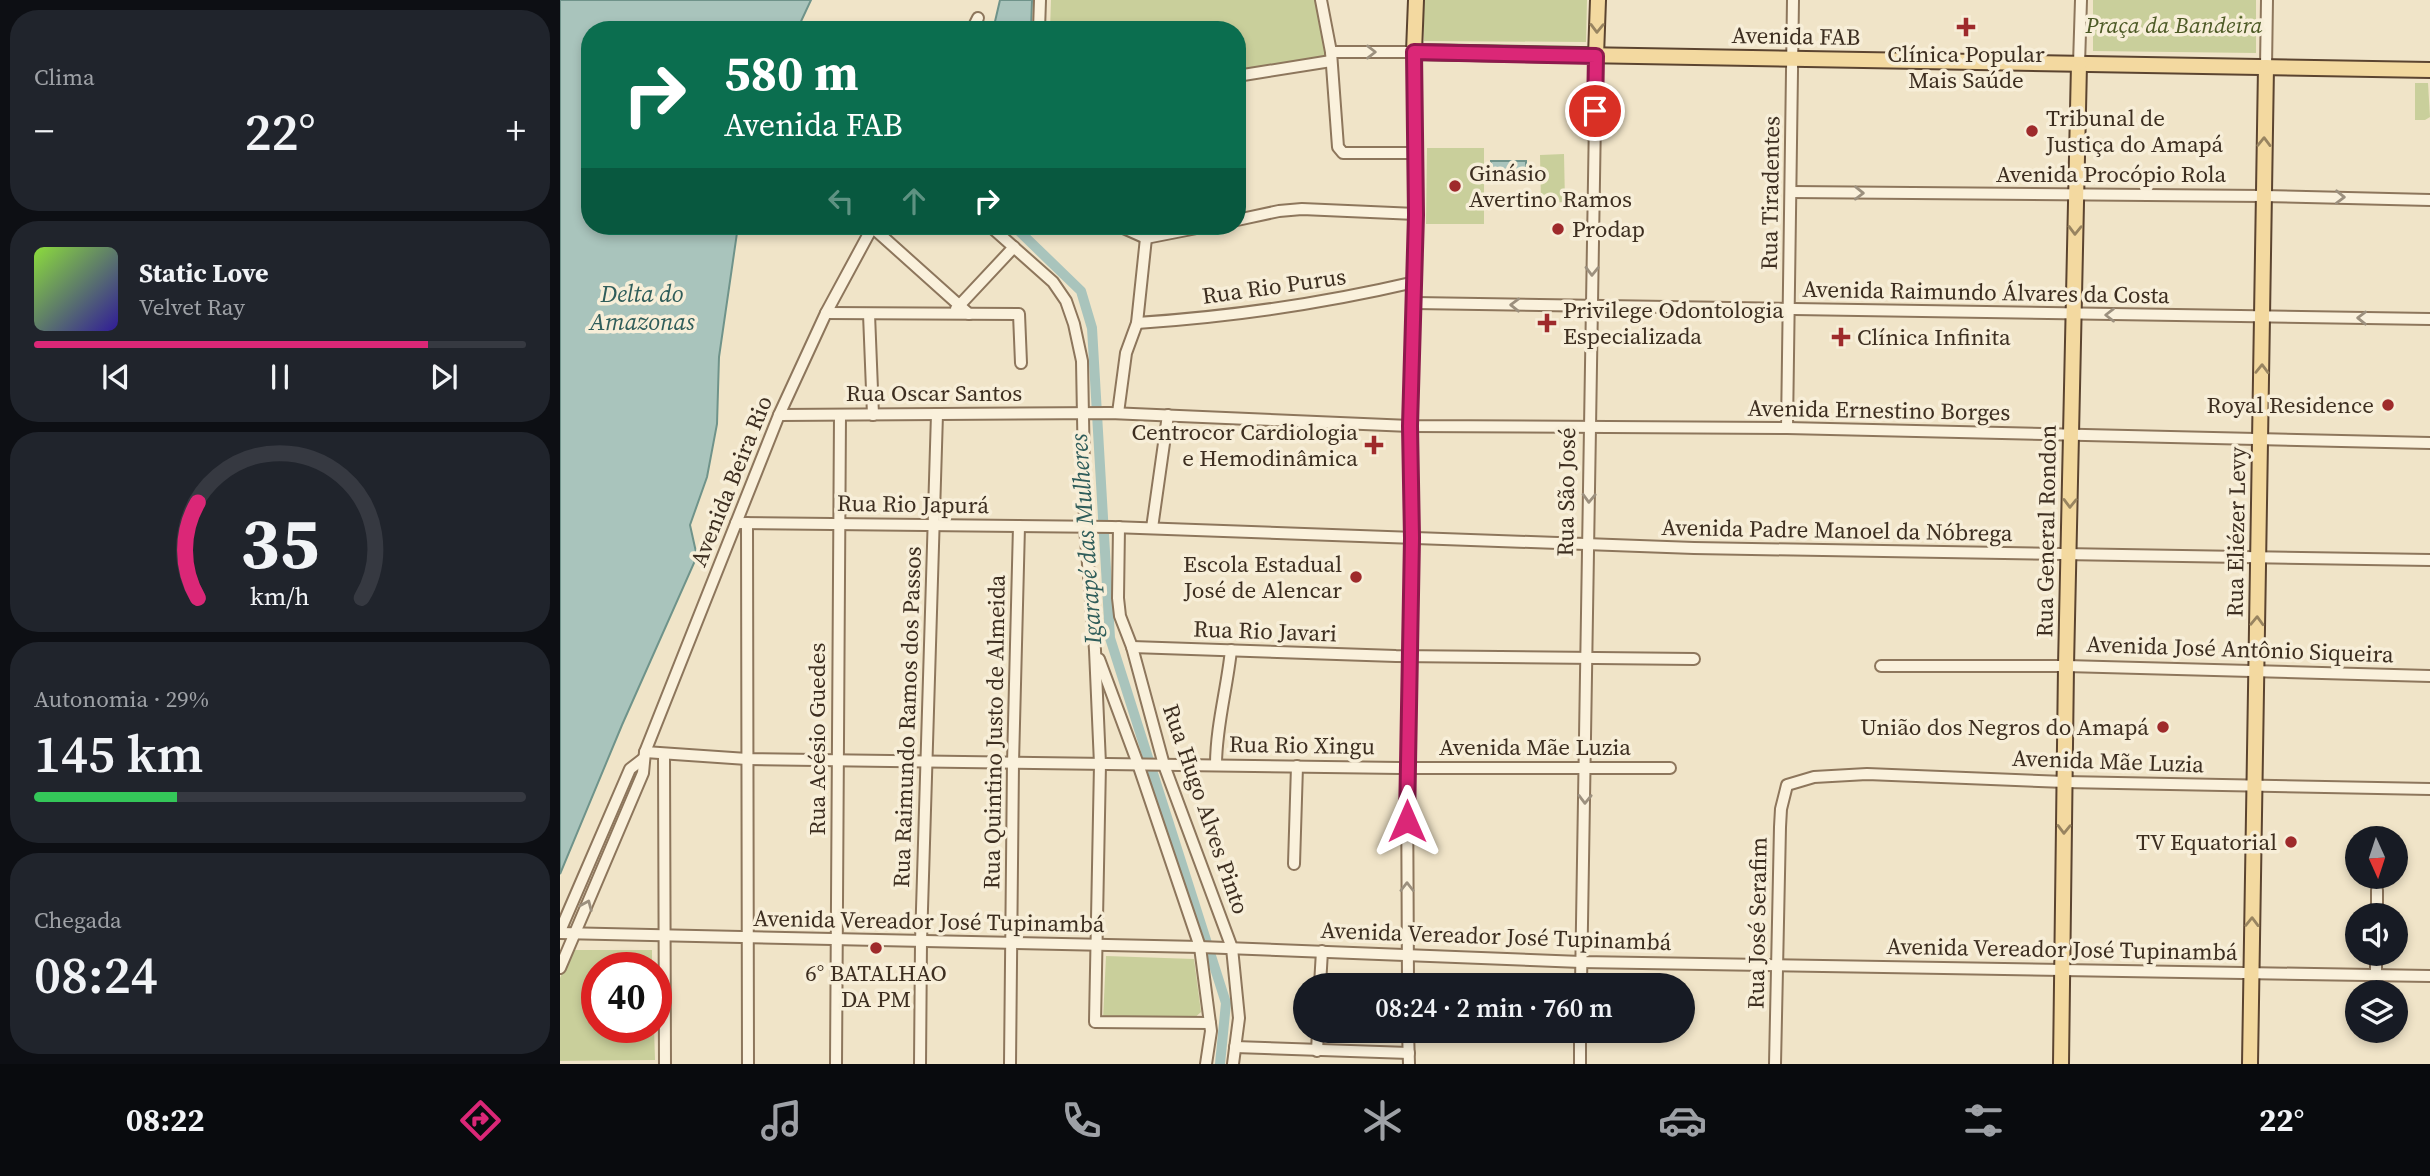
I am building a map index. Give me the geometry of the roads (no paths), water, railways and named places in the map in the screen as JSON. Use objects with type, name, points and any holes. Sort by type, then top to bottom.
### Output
[{"type":"main road","points":[[1414,52],[1416,0]]},
{"type":"main road","name":"Rua São José","points":[[1596,56],[1598,0]]},
{"type":"main road","name":"Avenida FAB","points":[[1414,52],[2430,70]]},
{"type":"main road","name":"Rua General Rondon","points":[[2061,1064],[2066,666],[2079,64]]},
{"type":"main road","name":"Rua Eliézer Levy","points":[[2250,1064],[2266,67]]},
{"type":"street","points":[[1039,21],[1040,0]]},
{"type":"street","points":[[1321,0],[1331,56],[1338,147],[1343,153],[1415,153]]},
{"type":"street","name":"Rua Tiradentes","points":[[1787,428],[1793,0]]},
{"type":"street","name":"Rua General Rondon","points":[[2079,64],[2081,0]]},
{"type":"street","name":"Rua Eliézer Levy","points":[[2266,67],[2267,0]]},
{"type":"street","points":[[1246,74],[1331,56],[1414,52],[1416,215],[1410,426],[1412,538],[1404,768],[1408,973]]},
{"type":"street","name":"Rua São José","points":[[1581,973],[1596,56]]},
{"type":"street","name":"Avenida Procópio Rola","points":[[1791,192],[2430,200]]},
{"type":"street","points":[[1246,218],[1302,209],[1416,215]]},
{"type":"street","name":"Avenida Beira Rio","points":[[560,968],[643,773],[644,756],[742,523],[779,415],[826,313],[869,235]]},
{"type":"street","points":[[881,235],[956,309],[969,314],[1019,314],[1021,363]]},
{"type":"street","points":[[1005,235],[1014,247],[1053,282],[1066,301],[1082,361],[1086,413],[1087,527],[1096,650],[1100,764],[1095,1021],[1210,1023]]},
{"type":"street","points":[[1139,235],[1146,238],[1161,235]]},
{"type":"street","points":[[1146,238],[1138,323],[1123,366],[1114,413],[1410,426]]},
{"type":"street","points":[[826,313],[869,314],[956,309],[1014,247]]},
{"type":"street","name":"Rua Rio Purus","points":[[1138,323],[1181,320],[1349,296],[1415,282]]},
{"type":"street","name":"Avenida Raimundo Álvares da Costa","points":[[1415,303],[2430,319]]},
{"type":"street","points":[[869,314],[873,415]]},
{"type":"street","name":"Rua Oscar Santos","points":[[779,415],[1114,413]]},
{"type":"street","name":"Rua Raimundo Ramos dos Passos","points":[[920,1064],[921,942],[937,414]]},
{"type":"street","name":"Rua Acésio Guedes","points":[[836,1064],[841,415]]},
{"type":"street","points":[[1152,528],[1168,415]]},
{"type":"street","name":"Avenida Ernestino Borges","points":[[1410,426],[1787,428],[2430,443]]},
{"type":"street","points":[[742,523],[747,759],[748,1064]]},
{"type":"street","name":"Rua Rio Japurá","points":[[742,523],[1116,527]]},
{"type":"street","name":"Rua Quintino Justo de Almeida","points":[[1010,1064],[1019,526]]},
{"type":"street","points":[[1116,527],[1412,538]]},
{"type":"street","name":"Rua Hugo Alves Pinto","points":[[1116,527],[1118,598],[1122,624],[1132,647],[1163,765],[1228,948],[1239,1018],[1233,1064]]},
{"type":"street","name":"Avenida Padre Manoel da Nóbrega","points":[[1412,538],[1587,545],[2068,556],[2430,561]]},
{"type":"street","name":"Rua Rio Javari","points":[[1132,647],[1409,656]]},
{"type":"street","points":[[1096,650],[1143,764],[1203,947],[1210,1023],[1206,1064]]},
{"type":"street","points":[[1216,765],[1218,723],[1228,684],[1231,650]]},
{"type":"street","points":[[1409,656],[1694,659]]},
{"type":"street","name":"Avenida José Antônio Siqueira","points":[[1881,666],[2066,666],[2430,676]]},
{"type":"street","points":[[664,754],[665,1064]]},
{"type":"street","points":[[644,756],[664,754],[747,759],[1163,765]]},
{"type":"street","name":"Avenida Beira Rio","points":[[560,932],[630,769],[644,756]]},
{"type":"street","name":"Rua Rio Xingu","points":[[1163,765],[1404,768]]},
{"type":"street","points":[[1294,864],[1297,766]]},
{"type":"street","name":"Avenida Mãe Luzia","points":[[1404,768],[1670,768]]},
{"type":"street","name":"Avenida Mãe Luzia","points":[[1787,785],[1814,776],[1858,774],[2065,782],[2430,789]]},
{"type":"street","name":"Rua José Serafim","points":[[1775,1064],[1780,818],[1787,785]]},
{"type":"street","points":[[2377,890],[2377,903]]},
{"type":"street","name":"Avenida Vereador José Tupinambá","points":[[560,932],[1203,947],[1581,962],[2430,976]]},
{"type":"street","points":[[1321,973],[1322,951]]},
{"type":"street","points":[[2376,966],[2376,975]]},
{"type":"street","points":[[1317,1043],[1317,1051]]},
{"type":"street","points":[[1580,1043],[1580,1064]]},
{"type":"street","points":[[1235,1046],[1409,1059]]},
{"type":"water","name":"Delta do Amazonas","points":[[560,0],[811,0],[801,21],[581,21],[581,235],[737,235],[719,357],[717,424],[707,477],[690,525],[696,552],[694,563],[560,874]]},
{"type":"water","points":[[1000,0],[1032,0],[1031,21],[995,21]]},
{"type":"water","points":[[1491,161],[1526,161],[1526,180],[1491,180]]},
{"type":"waterway","name":"Igarapé das Mulheres","points":[[1023,235],[1081,291],[1092,328],[1110,638],[1226,1003],[1220,1064]]},
{"type":"place","name":"Clínica Popular Mais Saúde","points":[[1966,27]]},
{"type":"place","name":"Tribunal de Justiça do Amapá","points":[[2032,131]]},
{"type":"place","name":"Ginásio Avertino Ramos","points":[[1455,186]]},
{"type":"place","name":"Prodap","points":[[1558,229]]},
{"type":"place","name":"Privilege Odontologia Especializada","points":[[1547,323]]},
{"type":"place","name":"Clínica Infinita","points":[[1841,337]]},
{"type":"place","name":"Royal Residence","points":[[2388,405]]},
{"type":"place","name":"Centrocor Cardiologia e Hemodinâmica","points":[[1374,445]]},
{"type":"place","name":"Escola Estadual José de Alencar","points":[[1356,577]]},
{"type":"place","name":"União dos Negros do Amapá","points":[[2163,727]]},
{"type":"place","name":"TV Equatorial","points":[[2291,842]]},
{"type":"place","name":"6° BATALHAO DA PM","points":[[876,948]]},
{"type":"park label","name":"Praça da Bandeira","points":[[2174,25]]}]
